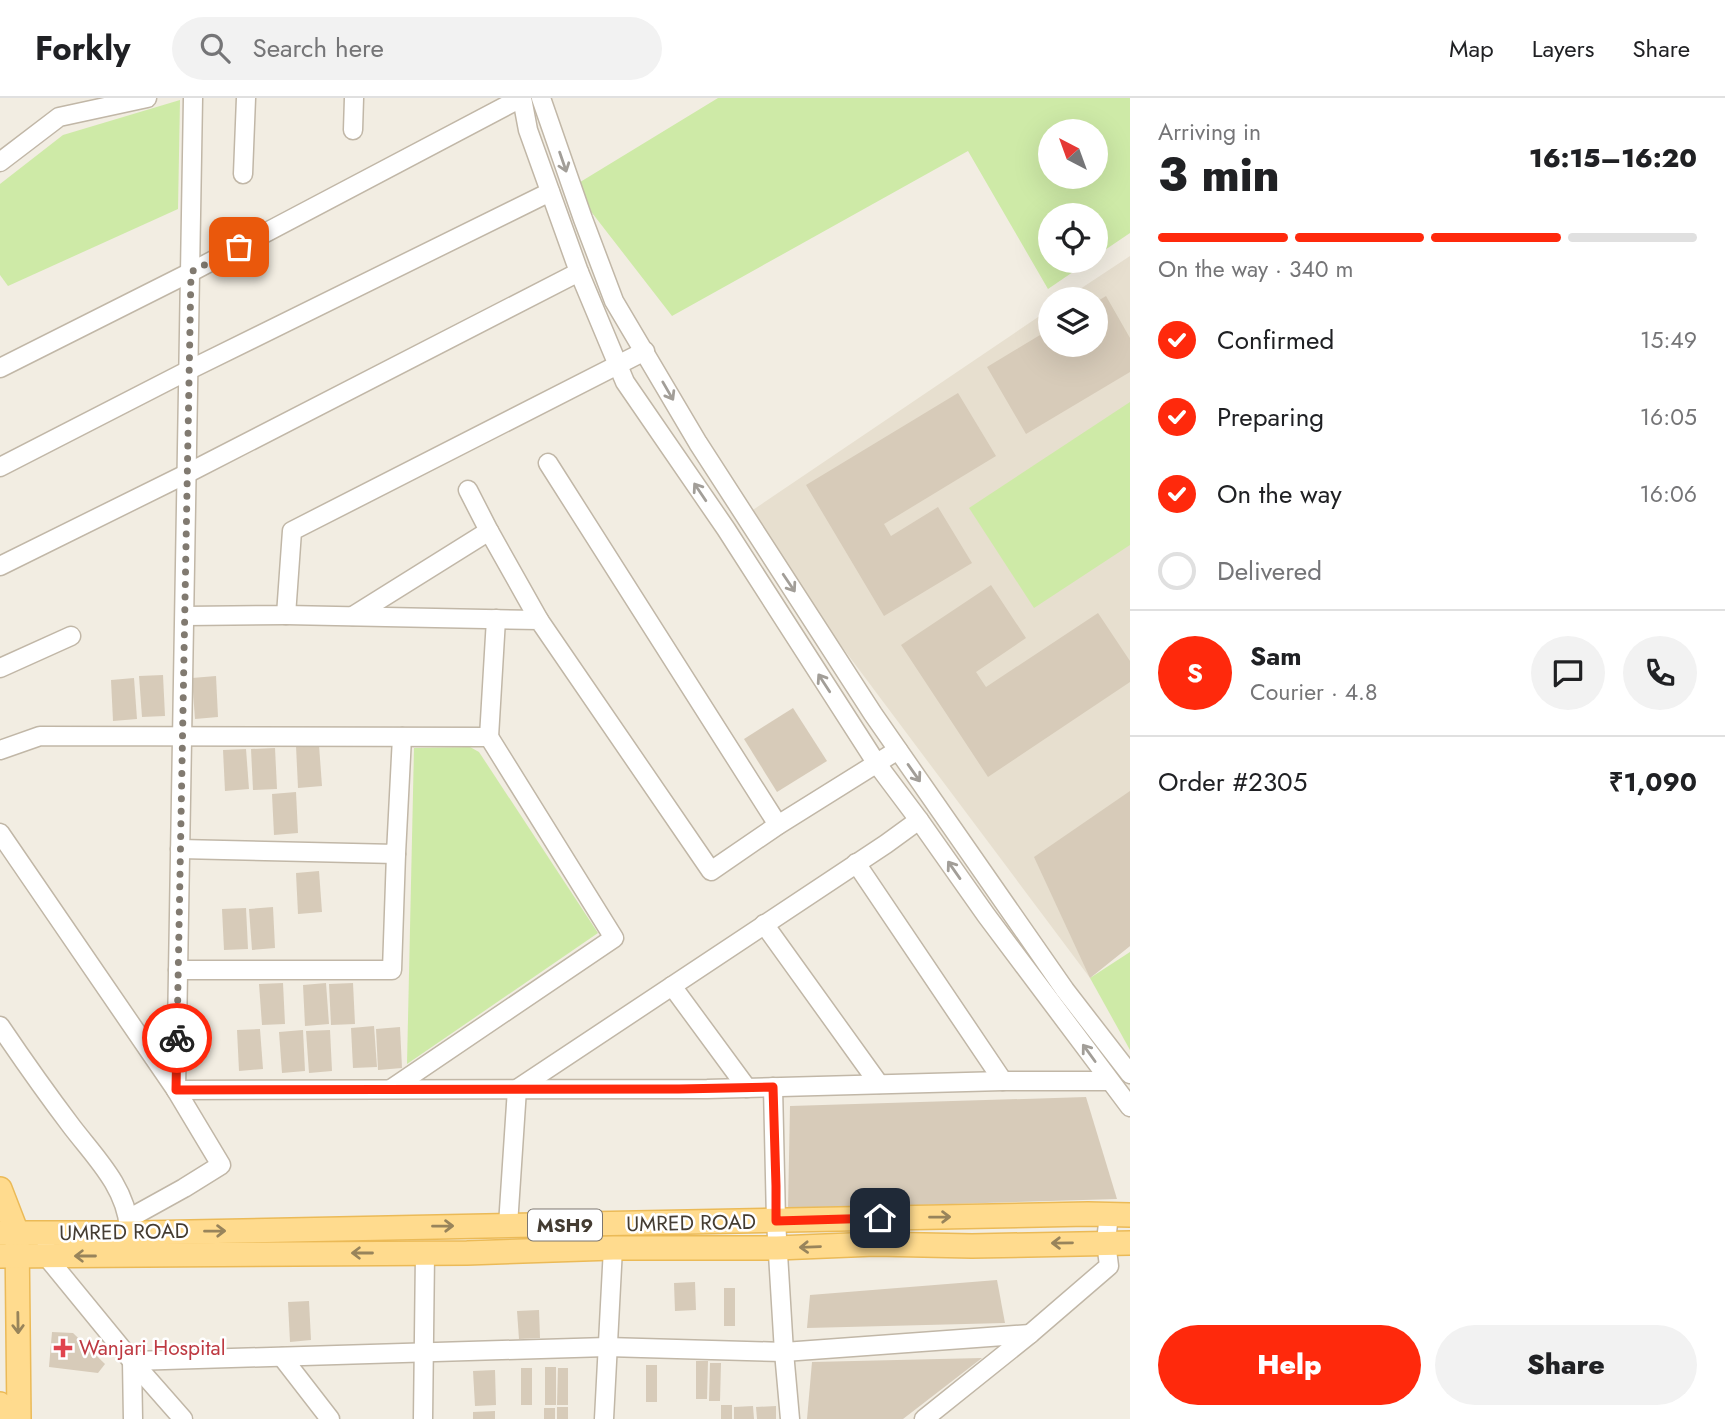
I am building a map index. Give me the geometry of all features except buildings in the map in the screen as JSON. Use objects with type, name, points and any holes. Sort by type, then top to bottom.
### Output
[{"type":"main road","points":[[0,1189],[9,1244],[19,1419]]},
{"type":"main road","name":"UMRED ROAD","points":[[9,1244],[46,1245],[129,1226],[508,1225],[1119,1215]]},
{"type":"main road","points":[[1005,1216],[1006,1245]]},
{"type":"main road","points":[[46,1245],[130,1256],[777,1248],[875,1244],[1130,1243]]},
{"type":"main road","points":[[0,1404],[0,1419]]},
{"type":"street","points":[[0,162],[59,117],[146,98]]},
{"type":"street","points":[[176,1090],[193,98]]},
{"type":"street","points":[[243,174],[246,98]]},
{"type":"street","points":[[353,130],[354,98]]},
{"type":"street","points":[[0,368],[191,272],[521,98],[528,130],[579,272],[625,382],[726,529],[877,764],[965,887],[1130,1107]]},
{"type":"street","points":[[541,98],[614,301],[698,443],[873,715],[1065,990],[1130,1073]]},
{"type":"street","points":[[0,467],[189,370],[550,192]]},
{"type":"street","points":[[0,566],[188,473],[579,272]]},
{"type":"street","points":[[286,615],[292,531],[645,351]]},
{"type":"street","points":[[548,463],[778,825]]},
{"type":"street","points":[[468,490],[539,620],[711,871],[778,825],[898,750]]},
{"type":"street","points":[[353,616],[489,531]]},
{"type":"street","points":[[184,616],[286,615],[539,620]]},
{"type":"street","points":[[391,1089],[614,938],[489,737],[496,619]]},
{"type":"street","points":[[0,668],[71,636]]},
{"type":"street","points":[[0,750],[40,736],[489,737]]},
{"type":"street","points":[[178,970],[392,970],[402,737]]},
{"type":"street","points":[[517,1089],[919,820]]},
{"type":"street","points":[[0,833],[176,1090],[221,1165],[129,1226]]},
{"type":"street","points":[[180,849],[396,854]]},
{"type":"street","points":[[856,863],[1003,1081]]},
{"type":"street","points":[[764,924],[879,1084]]},
{"type":"street","points":[[672,986],[747,1088]]},
{"type":"street","points":[[0,1026],[117,1185],[129,1226],[130,1256]]},
{"type":"street","points":[[176,1090],[747,1088],[1109,1081]]},
{"type":"street","points":[[773,1087],[777,1248],[790,1419]]},
{"type":"street","points":[[508,1225],[517,1089]]},
{"type":"street","points":[[923,1419],[1030,1334],[1109,1266],[1106,1242],[1119,1215]]},
{"type":"street","points":[[46,1245],[132,1361],[183,1419]]},
{"type":"street","points":[[604,1419],[614,1248]]},
{"type":"street","points":[[423,1419],[425,1253]]},
{"type":"street","points":[[132,1361],[607,1347],[784,1352],[1030,1334]]},
{"type":"street","points":[[282,1357],[330,1419]]},
{"type":"street","points":[[132,1361],[133,1419]]},
{"type":"shaded area","points":[[1130,256],[1130,946],[1090,978],[744,516],[1038,317],[1038,357],[1108,357],[1108,287],[1083,287]]},
{"type":"green space","points":[[718,98],[1130,98],[1130,233],[1108,248],[1108,203],[1038,203],[1038,272],[968,151],[672,316],[572,187]]},
{"type":"green space","points":[[180,100],[178,209],[8,286],[0,275],[0,184],[63,135]]},
{"type":"green space","points":[[1039,273],[1071,273],[1051,287],[1047,287]]},
{"type":"green space","points":[[1130,402],[1130,545],[1034,608],[969,508]]},
{"type":"green space","points":[[470,747],[479,752],[598,933],[407,1064],[414,748]]},
{"type":"green space","points":[[1130,952],[1130,1050],[1090,978]]},
{"type":"way so far","points":[[177,1038],[191,272],[239,247]]},
{"type":"place","name":"Wanjari Hospital","points":[[63,1348]]},
{"type":"route","points":[[177,1038],[176,1090],[773,1087],[776,1221],[880,1218]]}]
